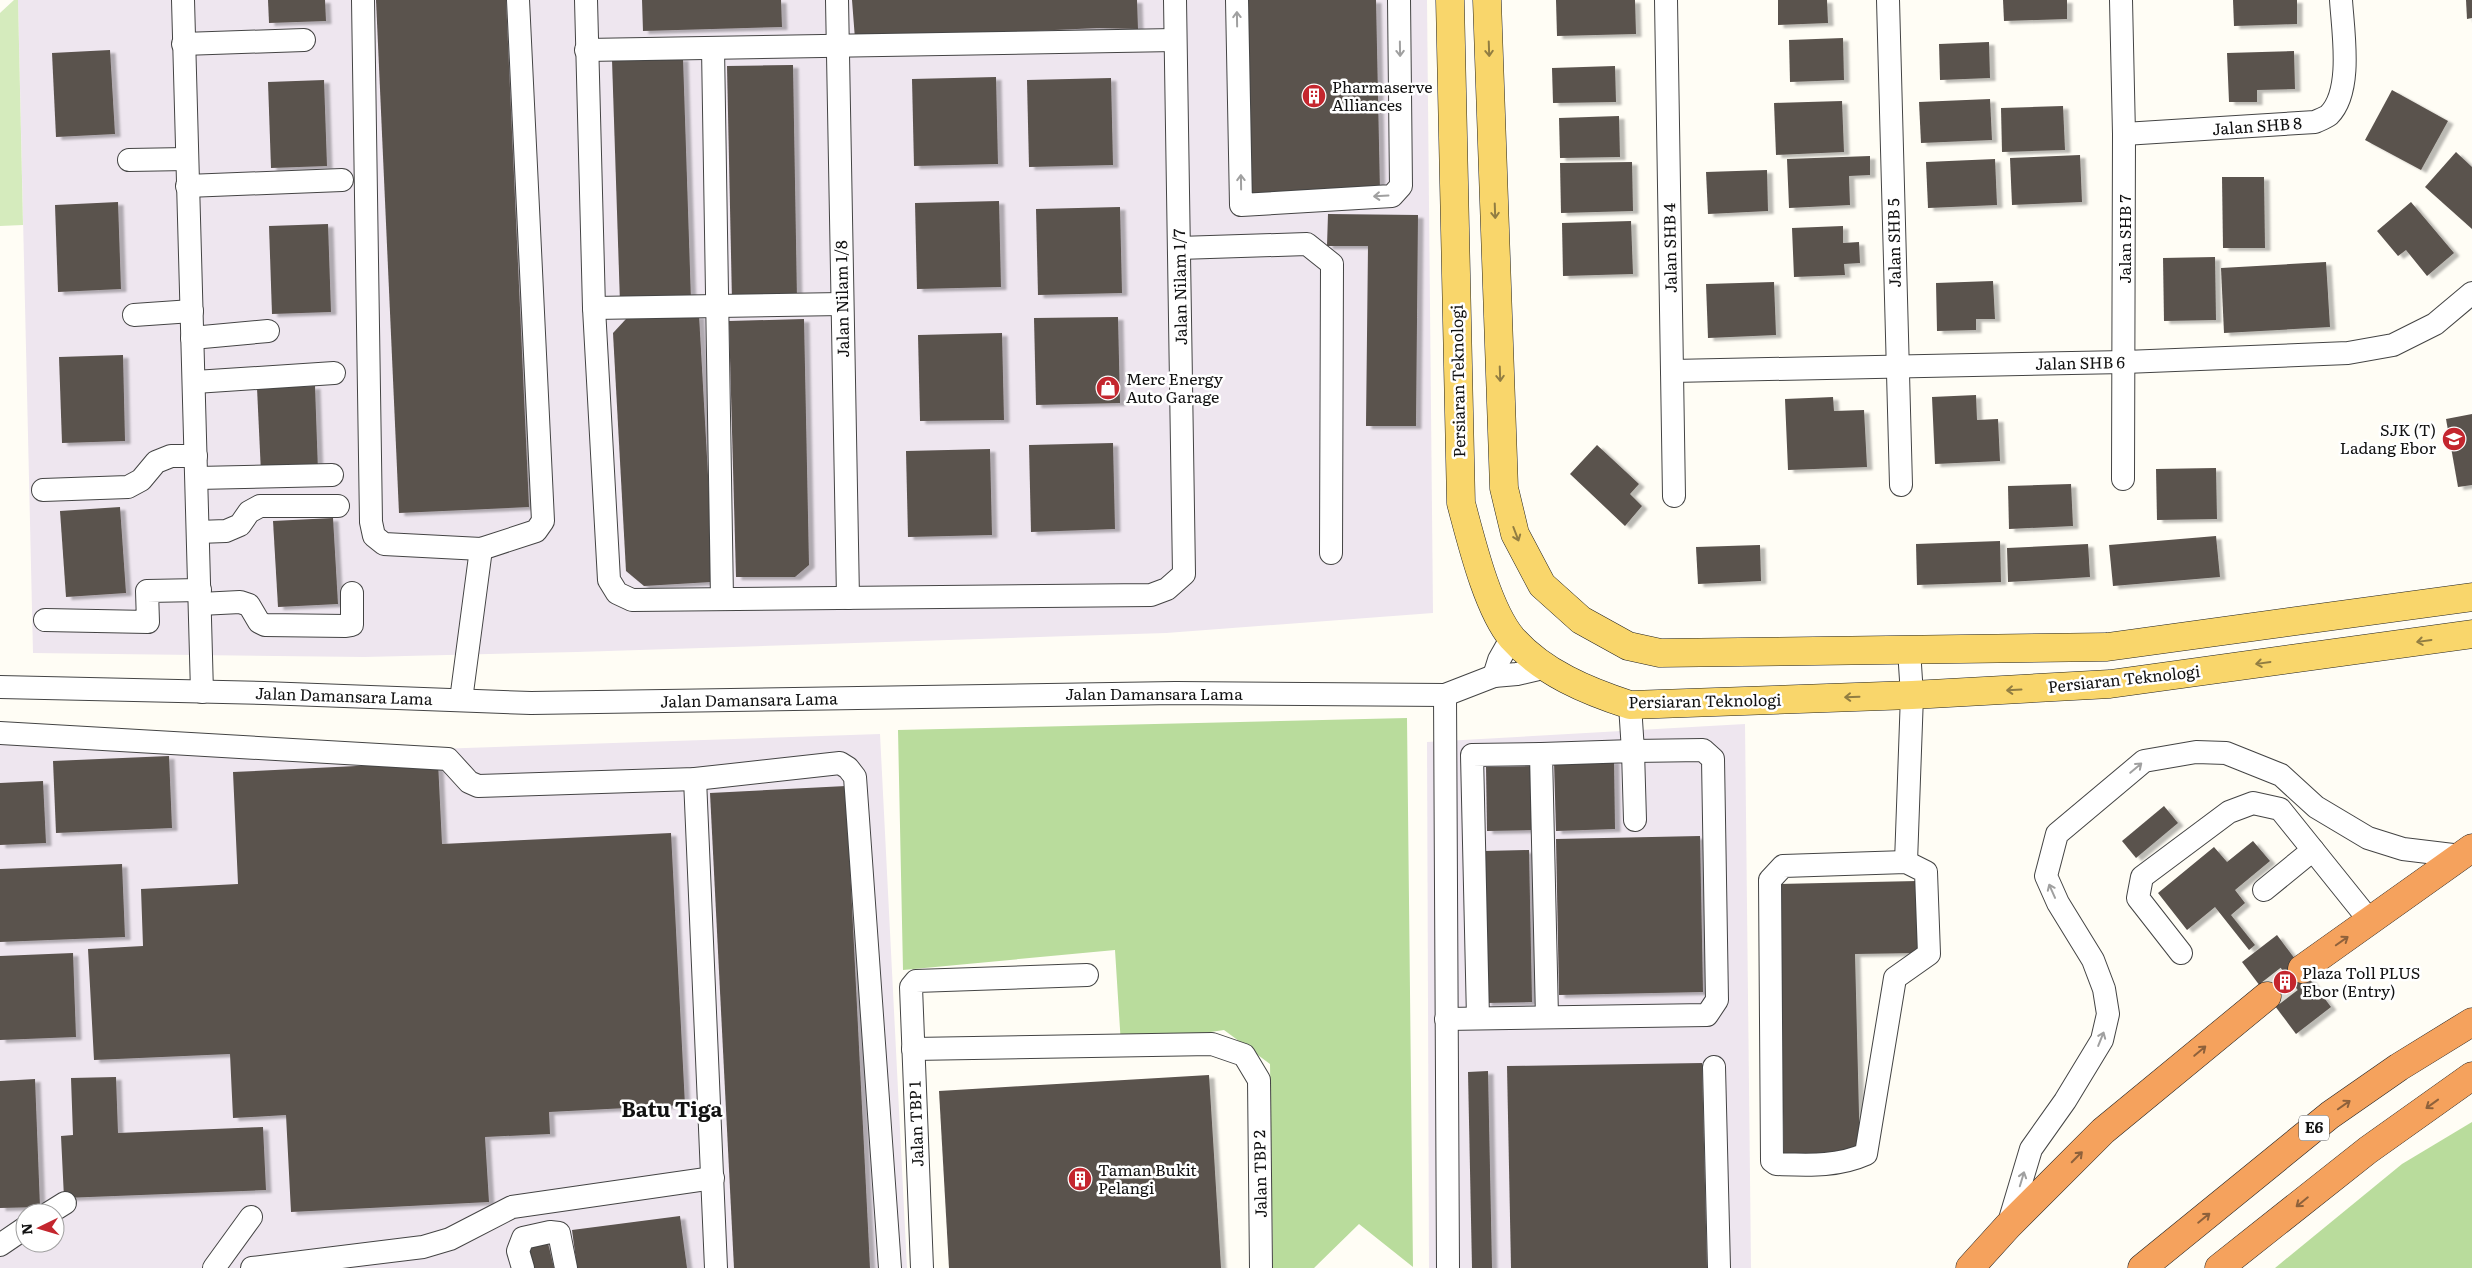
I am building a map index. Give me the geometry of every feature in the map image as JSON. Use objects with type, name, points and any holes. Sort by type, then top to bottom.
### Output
[{"type":"highway","points":[[2302,969],[2467,852]]},
{"type":"highway","points":[[1970,1268],[2008,1226],[2103,1132],[2267,996]]},
{"type":"highway","name":"E6","points":[[2142,1268],[2330,1115],[2399,1067],[2472,1022]]},
{"type":"highway","points":[[2219,1268],[2368,1150],[2472,1076]]},
{"type":"main road","name":"Persiaran Teknologi","points":[[1450,0],[1461,503],[1479,568],[1497,612],[1512,637],[1548,667],[1592,692],[1630,705],[1912,695],[2110,684],[2472,634]]},
{"type":"main road","name":"Persiaran Teknologi","points":[[1487,0],[1504,488],[1515,534],[1542,585],[1581,620],[1628,646],[1660,653],[2107,647],[2472,597]]},
{"type":"street","points":[[183,0],[186,159],[195,382],[202,692]]},
{"type":"street","points":[[363,0],[371,522],[374,536],[384,544],[481,549],[536,531],[544,521],[518,0]]},
{"type":"street","points":[[586,0],[594,308],[609,580],[617,593],[632,600],[848,598]]},
{"type":"street","name":"Jalan Nilam 1/8","points":[[838,0],[848,598]]},
{"type":"street","name":"Jalan Nilam 1/7","points":[[848,598],[1151,595],[1167,589],[1184,574],[1175,0]]},
{"type":"street","points":[[1237,0],[1241,205],[1392,196],[1402,186],[1399,0]]},
{"type":"street","name":"Jalan SHB 4","points":[[1666,0],[1674,496]]},
{"type":"street","name":"Jalan SHB 5","points":[[1888,0],[1896,366],[1901,485]]},
{"type":"street","name":"Jalan SHB 7","points":[[2121,0],[2124,134],[2125,362],[2123,479]]},
{"type":"street","name":"Jalan SHB 8","points":[[2124,134],[2306,123],[2315,122],[2328,116],[2339,100],[2344,79],[2341,0]]},
{"type":"street","points":[[183,44],[304,40]]},
{"type":"street","points":[[586,50],[1175,40]]},
{"type":"street","points":[[713,48],[722,599]]},
{"type":"street","points":[[129,160],[186,159]]},
{"type":"street","points":[[187,186],[342,180]]},
{"type":"street","points":[[1179,248],[1307,244],[1332,264],[1332,553]]},
{"type":"street","name":"Jalan SHB 6","points":[[1672,371],[2125,362],[2348,353],[2393,345],[2436,324],[2472,293]]},
{"type":"street","points":[[594,308],[842,304]]},
{"type":"street","points":[[134,315],[192,312]]},
{"type":"street","points":[[192,338],[268,331]]},
{"type":"street","points":[[195,382],[334,372]]},
{"type":"street","points":[[43,490],[128,487],[141,480],[156,462],[171,456],[196,467],[332,475]]},
{"type":"street","points":[[198,532],[226,531],[240,525],[249,512],[260,506],[338,506]]},
{"type":"street","points":[[462,700],[481,549]]},
{"type":"street","points":[[45,620],[148,622],[147,590],[240,602],[249,605],[259,622],[265,626],[346,626],[352,625],[352,593]]},
{"type":"street","points":[[1494,676],[1503,651],[1512,637]]},
{"type":"street","points":[[1906,862],[1912,695],[1909,650]]},
{"type":"street","name":"Jalan Damansara Lama","points":[[0,687],[531,702],[1175,693],[1445,696],[1494,676],[1517,674],[1548,667]]},
{"type":"street","points":[[1445,696],[1448,1268]]},
{"type":"street","points":[[1630,705],[1635,820]]},
{"type":"street","points":[[0,733],[448,759],[469,782],[478,786],[695,779],[840,763],[848,768],[855,777],[890,1268]]},
{"type":"street","points":[[1445,756],[1703,750],[1713,759],[1717,1000],[1707,1015],[1446,1019]]},
{"type":"street","points":[[2008,1226],[2030,1149],[2066,1101],[2102,1040],[2108,1014],[2104,989],[2093,960],[2058,903],[2046,876],[2058,834],[2144,761],[2196,752],[2226,753],[2281,775],[2316,807],[2368,838],[2403,848],[2467,852]]},
{"type":"street","points":[[1541,754],[1547,1017]]},
{"type":"street","points":[[1472,755],[1478,1018]]},
{"type":"street","points":[[695,779],[716,1268]]},
{"type":"street","points":[[2181,953],[2138,898],[2142,877],[2229,812],[2253,804],[2280,809],[2370,921]]},
{"type":"street","points":[[2264,890],[2313,850]]},
{"type":"street","points":[[1906,862],[1926,872],[1929,954],[1895,978],[1866,1154],[1854,1159],[1819,1166],[1776,1164],[1772,1161],[1770,880],[1783,866],[1906,862]]},
{"type":"street","name":"Jalan TBP 1","points":[[922,1268],[911,987],[916,981],[1087,975]]},
{"type":"street","name":"Jalan TBP 2","points":[[913,1049],[1212,1044],[1244,1055],[1259,1080],[1261,1268]]},
{"type":"street","points":[[1714,1067],[1718,1268]]},
{"type":"street","points":[[252,1268],[423,1247],[450,1239],[512,1207],[712,1178]]},
{"type":"street","points":[[214,1268],[251,1217]]},
{"type":"street","points":[[523,1268],[518,1251],[523,1238],[550,1232],[559,1234],[566,1268]]},
{"type":"street","points":[[0,1245],[15,1235]]},
{"type":"shaded area","points":[[18,0],[1427,0],[1433,613],[1166,633],[577,652],[364,657],[33,653]]},
{"type":"shaded area","points":[[1745,724],[1751,1268],[1429,1268],[1427,742]]},
{"type":"shaded area","points":[[880,734],[907,1268],[0,1268],[0,737],[288,754]]},
{"type":"green space","points":[[14,0],[18,0],[23,225],[0,226],[0,13]]},
{"type":"green space","points":[[1407,718],[1413,1267],[1359,1224],[1314,1268],[1273,1268],[1270,1064],[1224,1030],[1121,1045],[1115,950],[903,970],[898,730]]},
{"type":"green space","points":[[2472,1122],[2472,1268],[2275,1268],[2402,1164]]},
{"type":"building","points":[[268,0],[325,0],[326,21],[269,23]]},
{"type":"building","points":[[376,0],[506,0],[529,507],[399,513]]},
{"type":"building","points":[[642,0],[781,0],[782,27],[643,31]]},
{"type":"building","points":[[852,0],[1137,0],[1138,29],[1098,28],[855,39]]},
{"type":"building","name":"Pharmaserve Alliances","points":[[1247,0],[1376,0],[1380,192],[1252,195]]},
{"type":"building","points":[[1556,0],[1635,0],[1636,34],[1557,36]]},
{"type":"building","points":[[1778,0],[1827,0],[1828,23],[1778,25]]},
{"type":"building","points":[[2003,0],[2067,0],[2067,19],[2004,21]]},
{"type":"building","points":[[2233,0],[2297,0],[2297,24],[2234,26]]},
{"type":"building","points":[[2466,0],[2472,0],[2472,18],[2467,19]]},
{"type":"building","points":[[1843,38],[1844,80],[1790,82],[1789,40]]},
{"type":"building","points":[[1989,42],[1990,78],[1940,80],[1939,44]]},
{"type":"building","points":[[110,50],[115,134],[56,137],[52,53]]},
{"type":"building","points":[[2294,51],[2295,89],[2257,90],[2257,102],[2229,102],[2227,53]]},
{"type":"building","points":[[683,58],[691,301],[620,303],[612,60]]},
{"type":"building","points":[[793,65],[797,300],[732,301],[727,66]]},
{"type":"building","points":[[1615,66],[1616,102],[1553,103],[1552,68]]},
{"type":"building","points":[[996,77],[998,164],[914,166],[912,79]]},
{"type":"building","points":[[1111,78],[1113,165],[1029,167],[1027,80]]},
{"type":"building","points":[[324,80],[327,166],[271,168],[268,82]]},
{"type":"building","points":[[2392,90],[2448,121],[2421,170],[2365,140]]},
{"type":"building","points":[[1990,99],[1992,140],[1921,143],[1919,102]]},
{"type":"building","points":[[1842,101],[1844,152],[1776,155],[1774,103]]},
{"type":"building","points":[[2063,106],[2065,150],[2002,152],[2001,108]]},
{"type":"building","points":[[1619,116],[1620,157],[1560,158],[1559,118]]},
{"type":"building","points":[[2456,152],[2472,167],[2472,229],[2425,187]]},
{"type":"building","points":[[2080,155],[2082,202],[2012,205],[2010,158]]},
{"type":"building","points":[[1870,156],[1870,175],[1849,176],[1850,205],[1789,208],[1787,159]]},
{"type":"building","points":[[1995,159],[1997,205],[1928,208],[1926,162]]},
{"type":"building","points":[[1632,162],[1633,211],[1561,213],[1560,163]]},
{"type":"building","points":[[1767,170],[1768,211],[1708,214],[1706,172]]},
{"type":"building","points":[[2222,177],[2264,177],[2265,248],[2223,248]]},
{"type":"building","points":[[999,201],[1001,287],[917,289],[915,203]]},
{"type":"building","points":[[118,202],[121,289],[58,292],[55,205]]},
{"type":"building","points":[[2411,202],[2454,253],[2427,276],[2406,250],[2398,256],[2377,231]]},
{"type":"building","points":[[1120,207],[1122,293],[1038,295],[1036,209]]},
{"type":"building","points":[[1328,214],[1418,215],[1416,426],[1366,426],[1368,246],[1327,246]]},
{"type":"building","points":[[1631,221],[1633,274],[1563,276],[1562,223]]},
{"type":"building","points":[[328,224],[331,312],[272,314],[269,226]]},
{"type":"building","points":[[1843,226],[1843,243],[1859,242],[1860,263],[1844,264],[1845,275],[1794,277],[1792,228]]},
{"type":"building","points":[[2215,257],[2216,320],[2164,321],[2163,258]]},
{"type":"building","points":[[2326,262],[2330,327],[2224,333],[2221,268]]},
{"type":"building","points":[[1993,281],[1995,319],[1976,319],[1976,330],[1937,331],[1936,283]]},
{"type":"building","points":[[1774,282],[1776,335],[1708,338],[1706,284]]},
{"type":"building","points":[[699,315],[712,546],[711,582],[644,586],[626,571],[613,333],[626,319]]},
{"type":"building","points":[[1118,317],[1120,403],[1036,405],[1034,318]]},
{"type":"building","points":[[804,319],[809,565],[795,577],[736,577],[729,321]]},
{"type":"building","points":[[1002,333],[1004,420],[920,421],[918,335]]},
{"type":"building","points":[[123,355],[125,441],[62,443],[59,357]]},
{"type":"building","points":[[315,386],[318,471],[261,473],[257,388]]},
{"type":"building","points":[[1976,395],[1977,420],[1998,419],[2000,461],[1935,464],[1932,397]]},
{"type":"building","points":[[1833,397],[1834,411],[1864,410],[1867,467],[1788,470],[1785,399]]},
{"type":"building","points":[[2472,414],[2472,485],[2458,487],[2446,419]]},
{"type":"building","points":[[1113,443],[1115,529],[1031,532],[1029,445]]},
{"type":"building","points":[[1597,445],[1639,484],[1630,494],[1642,506],[1625,526],[1570,474]]},
{"type":"building","points":[[990,449],[992,535],[908,537],[906,451]]},
{"type":"building","points":[[2216,468],[2217,519],[2157,520],[2156,469]]},
{"type":"building","points":[[2071,484],[2073,526],[2009,529],[2008,486]]},
{"type":"building","points":[[120,507],[126,593],[66,597],[60,511]]},
{"type":"building","points":[[333,518],[338,604],[278,607],[273,521]]},
{"type":"building","points":[[2216,536],[2220,577],[2113,586],[2109,545]]},
{"type":"building","points":[[2000,541],[2001,582],[1917,585],[1916,544]]},
{"type":"building","points":[[2088,544],[2090,577],[2008,582],[2007,548]]},
{"type":"building","points":[[1760,545],[1761,581],[1698,584],[1696,547]]},
{"type":"building","points":[[169,756],[172,828],[56,833],[53,761]]},
{"type":"building","points":[[1614,760],[1615,829],[1556,831],[1554,762]]},
{"type":"building","points":[[438,762],[442,844],[671,833],[685,1105],[549,1112],[550,1134],[485,1137],[489,1202],[291,1212],[286,1115],[233,1118],[230,1054],[94,1060],[88,949],[143,946],[141,889],[238,884],[233,772]]},
{"type":"building","points":[[1533,766],[1535,830],[1487,831],[1486,767]]},
{"type":"building","points":[[43,781],[46,843],[0,845],[0,783]]},
{"type":"building","points":[[846,786],[870,1268],[734,1268],[710,793]]},
{"type":"building","points":[[2164,806],[2178,823],[2136,858],[2122,841]]},
{"type":"building","points":[[1700,836],[1703,992],[1559,995],[1556,839]]},
{"type":"building","points":[[2253,841],[2270,861],[2235,890],[2245,903],[2231,915],[2255,945],[2249,950],[2215,907],[2187,930],[2158,893],[2214,847],[2227,862]]},
{"type":"building","points":[[1529,850],[1532,1002],[1486,1003],[1483,851]]},
{"type":"building","points":[[122,864],[125,937],[0,942],[0,869]]},
{"type":"building","points":[[1917,881],[1919,953],[1855,954],[1860,1154],[1784,1156],[1778,884]]},
{"type":"building","name":"Plaza Toll PLUS Ebor (Entry)","points":[[2277,935],[2331,1007],[2296,1034],[2242,962]]},
{"type":"building","points":[[73,953],[76,1037],[0,1040],[0,956]]},
{"type":"building","points":[[1702,1063],[1707,1268],[1511,1268],[1507,1066]]},
{"type":"building","points":[[1488,1071],[1492,1268],[1472,1268],[1468,1072]]},
{"type":"building","name":"Taman Bukit Pelangi","points":[[1209,1075],[1221,1268],[949,1268],[939,1091]]},
{"type":"building","points":[[116,1077],[118,1133],[263,1127],[266,1190],[64,1198],[61,1136],[73,1135],[71,1078]]},
{"type":"building","points":[[35,1079],[40,1203],[15,1203],[15,1208],[0,1208],[0,1081]]},
{"type":"building","points":[[680,1216],[687,1268],[577,1268],[572,1230]]},
{"type":"building","points":[[548,1243],[554,1268],[533,1268],[528,1247]]},
{"type":"tunnel","points":[[2267,996],[2302,969]]},
{"type":"place","name":"Pharmaserve Alliances","points":[[1314,96]]},
{"type":"place","name":"Merc Energy Auto Garage","points":[[1108,388]]},
{"type":"place","name":"SJK (T) Ladang Ebor","points":[[2454,439]]},
{"type":"place","name":"Plaza Toll PLUS Ebor (Entry)","points":[[2285,982]]},
{"type":"place","name":"Taman Bukit Pelangi","points":[[1080,1179]]},
{"type":"district","name":"Batu Tiga","points":[[672,1110]]}]
